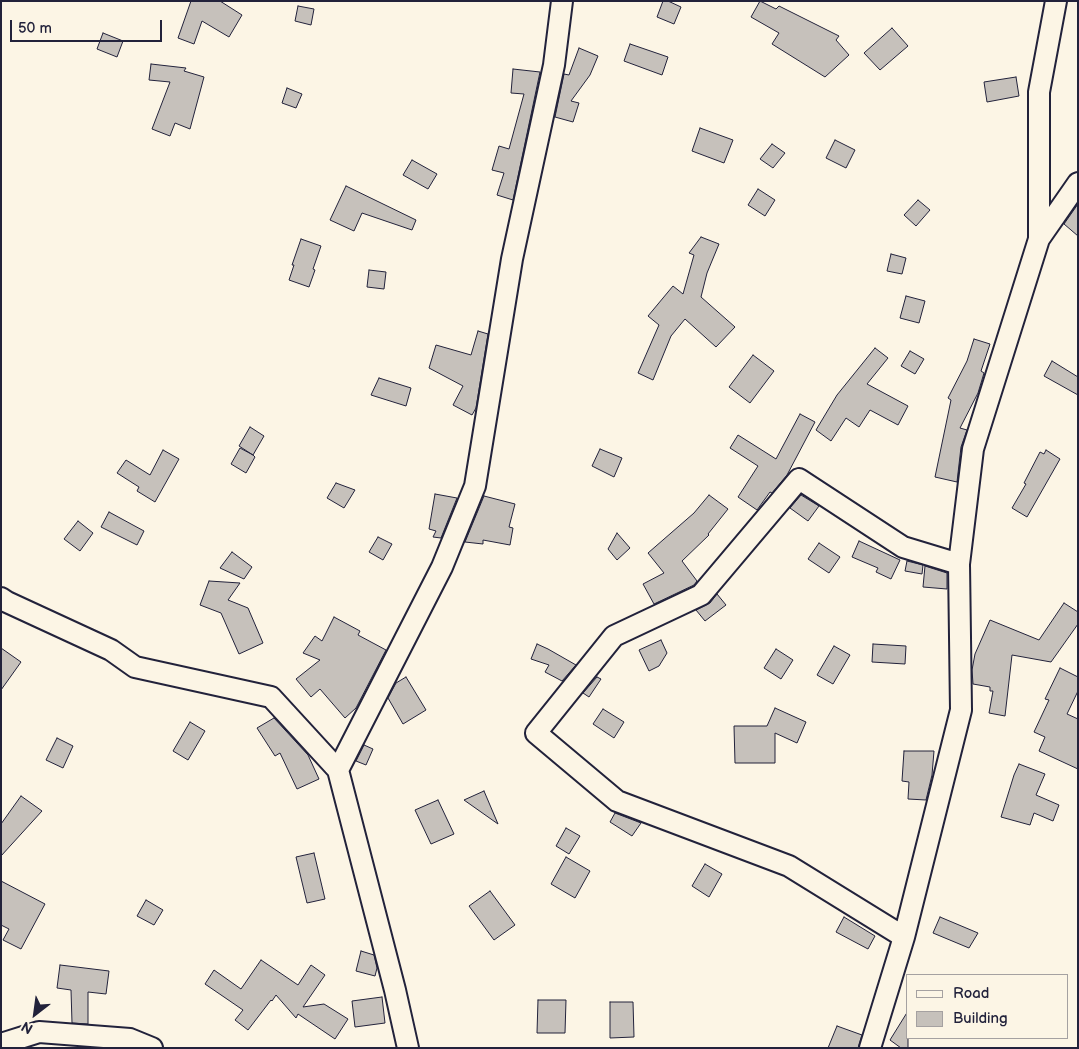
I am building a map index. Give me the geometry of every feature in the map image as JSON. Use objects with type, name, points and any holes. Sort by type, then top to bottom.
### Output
[{"type":"street","points":[[338,770],[442,567],[475,486],[512,259],[554,65],[562,1]]},
{"type":"street","points":[[1040,239],[1038,92],[1056,1]]},
{"type":"street","points":[[870,1048],[904,937],[961,710],[959,564],[973,449],[1040,239],[1078,183]]},
{"type":"street","points":[[904,937],[789,866],[617,801],[536,733],[614,636],[701,595],[799,479],[903,547],[959,564]]},
{"type":"street","points":[[1,598],[111,650],[135,667],[271,697],[338,770],[395,990],[408,1048]]},
{"type":"street","points":[[1,1044],[39,1032],[130,1038],[152,1048]]},
{"type":"building","points":[[191,1],[220,1],[242,15],[229,37],[202,21],[194,44],[178,38]]},
{"type":"building","points":[[663,1],[668,1],[681,7],[674,24],[657,17]]},
{"type":"building","points":[[760,1],[776,9],[779,6],[839,36],[836,40],[849,55],[825,77],[772,44],[779,33],[751,17]]},
{"type":"building","points":[[298,6],[314,9],[311,25],[295,21]]},
{"type":"building","points":[[892,28],[908,46],[880,70],[864,53]]},
{"type":"building","points":[[103,33],[123,41],[117,57],[97,49]]},
{"type":"building","points":[[630,44],[668,57],[662,75],[624,61]]},
{"type":"building","points":[[579,48],[598,56],[590,75],[571,101],[579,103],[573,122],[555,117],[564,74],[569,75]]},
{"type":"building","points":[[151,64],[186,68],[184,71],[204,77],[190,129],[175,123],[170,136],[152,129],[170,82],[149,80]]},
{"type":"building","points":[[513,69],[540,72],[513,200],[497,195],[504,173],[492,170],[499,146],[509,149],[524,94],[511,93]]},
{"type":"building","points":[[1016,77],[1019,96],[987,102],[984,82]]},
{"type":"building","points":[[287,88],[302,94],[296,108],[282,103]]},
{"type":"building","points":[[700,128],[733,140],[724,163],[692,151]]},
{"type":"building","points":[[835,140],[855,150],[846,168],[826,158]]},
{"type":"building","points":[[772,144],[785,153],[773,168],[760,159]]},
{"type":"building","points":[[412,160],[437,174],[428,189],[403,175]]},
{"type":"building","points":[[346,186],[416,220],[412,230],[362,213],[354,231],[330,220]]},
{"type":"building","points":[[758,189],[775,200],[765,216],[748,205]]},
{"type":"building","points":[[918,200],[930,210],[916,226],[904,215]]},
{"type":"building","points":[[1078,204],[1078,236],[1064,224]]},
{"type":"building","points":[[701,237],[719,244],[707,273],[701,297],[735,327],[716,347],[685,319],[671,336],[653,380],[638,373],[659,325],[648,316],[673,286],[683,294],[694,255],[689,253]]},
{"type":"building","points":[[301,239],[321,246],[309,287],[289,280]]},
{"type":"building","points":[[891,254],[906,258],[902,274],[887,271]]},
{"type":"building","points":[[369,270],[386,272],[384,289],[367,287]]},
{"type":"building","points":[[906,296],[925,301],[919,323],[900,318]]},
{"type":"building","points":[[478,331],[488,334],[476,408],[472,415],[453,405],[463,386],[429,368],[436,345],[471,355]]},
{"type":"building","points":[[974,339],[990,344],[981,371],[984,373],[978,393],[960,428],[967,430],[961,447],[957,482],[935,477],[951,400],[948,398],[967,361]]},
{"type":"building","points":[[875,348],[888,358],[867,384],[908,406],[898,425],[870,410],[859,427],[846,418],[831,441],[816,430],[837,395]]},
{"type":"building","points":[[910,351],[924,359],[915,374],[901,366]]},
{"type":"building","points":[[753,355],[774,371],[750,403],[729,387]]},
{"type":"building","points":[[1052,361],[1078,377],[1078,395],[1044,376]]},
{"type":"building","points":[[379,378],[411,388],[406,406],[371,395]]},
{"type":"building","points":[[800,414],[815,422],[787,475],[772,493],[770,492],[757,510],[738,497],[758,466],[730,448],[738,435],[776,459]]},
{"type":"building","points":[[250,427],[264,436],[253,455],[239,446]]},
{"type":"building","points":[[240,448],[255,457],[246,473],[231,464]]},
{"type":"building","points":[[600,449],[622,458],[614,477],[592,466]]},
{"type":"building","points":[[163,450],[179,459],[155,502],[137,491],[139,487],[117,473],[126,460],[150,475]]},
{"type":"building","points":[[1046,450],[1060,459],[1027,517],[1012,508],[1026,484],[1024,483],[1040,452],[1044,454]]},
{"type":"building","points":[[336,483],[355,490],[344,508],[327,498]]},
{"type":"building","points":[[435,494],[457,498],[441,538],[433,537],[436,531],[429,529]]},
{"type":"building","points":[[709,495],[728,509],[709,535],[682,561],[697,581],[694,585],[654,604],[643,584],[664,573],[648,553],[694,513]]},
{"type":"building","points":[[801,495],[819,506],[808,521],[790,508]]},
{"type":"building","points":[[484,496],[515,504],[509,527],[513,528],[510,545],[483,540],[483,544],[465,542]]},
{"type":"building","points":[[109,512],[144,531],[137,545],[101,527]]},
{"type":"building","points":[[78,521],[93,533],[80,551],[64,539]]},
{"type":"building","points":[[617,533],[630,548],[617,560],[608,549]]},
{"type":"building","points":[[378,537],[392,544],[383,560],[369,552]]},
{"type":"building","points":[[859,541],[900,560],[891,579],[876,572],[878,568],[852,557]]},
{"type":"building","points":[[819,543],[840,557],[829,573],[808,559]]},
{"type":"building","points":[[232,552],[252,567],[244,579],[220,568]]},
{"type":"building","points":[[907,561],[923,565],[922,574],[905,571]]},
{"type":"building","points":[[925,566],[947,573],[947,589],[923,587]]},
{"type":"building","points":[[209,581],[240,583],[228,600],[248,608],[263,643],[239,654],[221,613],[200,605]]},
{"type":"building","points":[[717,594],[726,605],[705,621],[696,610],[710,603]]},
{"type":"building","points":[[1064,603],[1078,612],[1078,624],[1051,662],[1012,655],[1005,716],[989,713],[993,691],[990,691],[990,687],[973,684],[972,670],[975,654],[990,620],[1039,640]]},
{"type":"building","points":[[334,617],[360,631],[358,635],[386,650],[356,708],[345,718],[320,689],[311,697],[296,679],[320,660],[303,653],[315,636],[322,641]]},
{"type":"building","points":[[661,640],[667,653],[659,666],[649,671],[639,650]]},
{"type":"building","points":[[537,644],[576,665],[562,681],[545,672],[549,665],[531,659]]},
{"type":"building","points":[[873,644],[906,646],[905,664],[872,662]]},
{"type":"building","points":[[834,646],[850,655],[833,684],[817,675]]},
{"type":"building","points":[[1,648],[21,662],[1,690]]},
{"type":"building","points":[[776,649],[793,660],[781,679],[764,668]]},
{"type":"building","points":[[1060,668],[1078,677],[1078,691],[1067,714],[1078,719],[1078,769],[1039,751],[1045,737],[1034,732],[1049,700],[1045,699]]},
{"type":"building","points":[[406,677],[426,710],[403,724],[388,698],[396,683]]},
{"type":"building","points":[[597,677],[601,679],[589,697],[583,693]]},
{"type":"building","points":[[775,708],[806,722],[797,743],[775,733],[775,763],[735,763],[734,726],[767,726]]},
{"type":"building","points":[[603,709],[624,722],[614,738],[593,724]]},
{"type":"building","points":[[274,718],[308,755],[319,779],[297,789],[280,753],[275,756],[257,728]]},
{"type":"building","points":[[190,722],[205,731],[188,760],[173,751]]},
{"type":"building","points":[[57,738],[73,746],[63,768],[46,760]]},
{"type":"building","points":[[364,745],[373,749],[366,765],[356,761]]},
{"type":"building","points":[[904,751],[934,751],[932,775],[926,800],[908,799],[909,782],[902,781]]},
{"type":"building","points":[[1019,764],[1045,774],[1036,795],[1059,805],[1053,821],[1034,813],[1030,825],[1001,817]]},
{"type":"building","points":[[484,791],[498,824],[464,800]]},
{"type":"building","points":[[21,796],[42,811],[1,856],[1,824]]},
{"type":"building","points":[[438,800],[454,834],[431,844],[415,810]]},
{"type":"building","points":[[615,813],[641,823],[632,836],[610,822]]},
{"type":"building","points":[[566,828],[580,836],[569,854],[556,846]]},
{"type":"building","points":[[314,853],[325,899],[307,903],[296,857]]},
{"type":"building","points":[[566,857],[590,871],[575,898],[551,884]]},
{"type":"building","points":[[705,864],[722,874],[709,897],[692,886]]},
{"type":"building","points":[[1,881],[45,904],[21,949],[3,940],[9,929],[1,925]]},
{"type":"building","points":[[490,891],[515,925],[494,940],[469,906]]},
{"type":"building","points":[[146,900],[163,910],[154,925],[137,916]]},
{"type":"building","points":[[844,917],[875,936],[868,949],[836,932]]},
{"type":"building","points":[[940,917],[978,933],[969,948],[933,933]]},
{"type":"building","points":[[361,951],[374,955],[377,968],[375,976],[356,971]]},
{"type":"building","points":[[261,960],[298,985],[311,965],[325,975],[303,1007],[324,1004],[348,1019],[335,1039],[298,1014],[296,1018],[276,995],[248,1030],[235,1020],[243,1010],[205,984],[214,970],[241,989]]},
{"type":"building","points":[[60,965],[109,971],[106,994],[88,992],[88,1024],[72,1023],[71,990],[57,988]]},
{"type":"building","points":[[382,997],[385,1023],[355,1027],[352,1001]]},
{"type":"building","points":[[538,1000],[566,1000],[565,1033],[537,1033]]},
{"type":"building","points":[[610,1002],[633,1002],[634,1037],[610,1038]]},
{"type":"building","points":[[906,1014],[908,1048],[901,1048],[890,1040]]},
{"type":"building","points":[[837,1026],[862,1035],[858,1048],[828,1048]]}]
